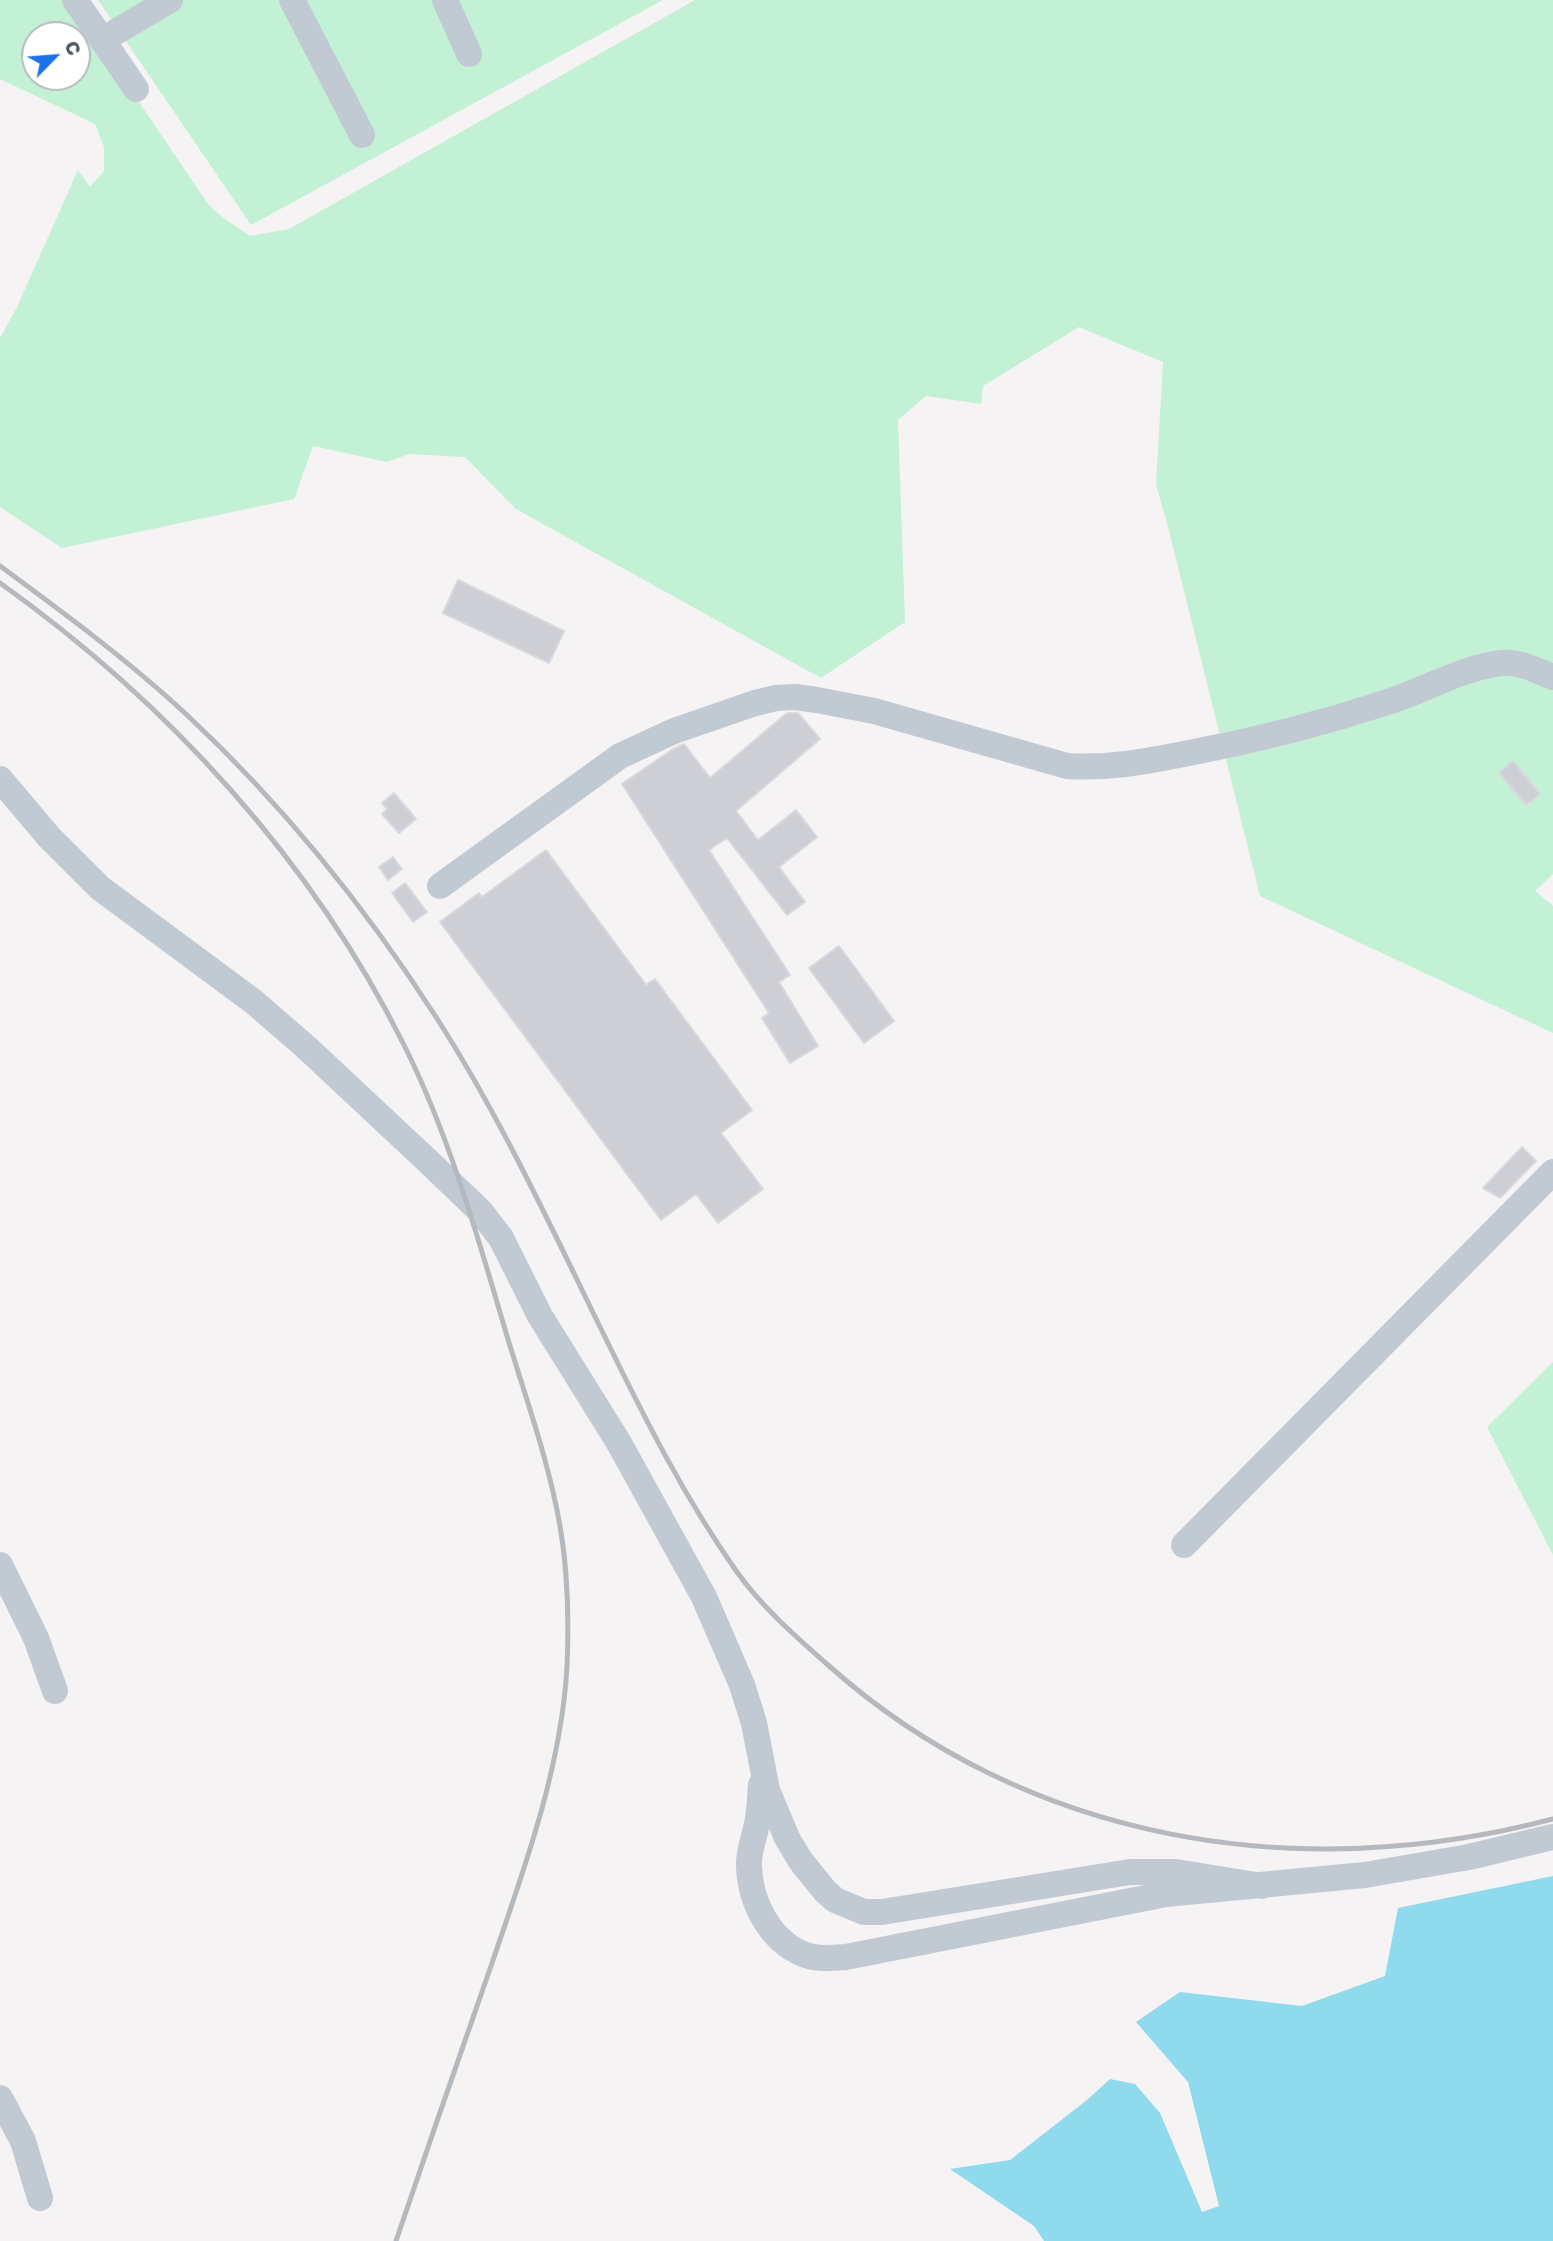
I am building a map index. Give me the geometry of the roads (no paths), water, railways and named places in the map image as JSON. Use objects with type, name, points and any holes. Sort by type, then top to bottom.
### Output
[{"type":"lane","points":[[75,0],[136,89]]},
{"type":"lane","points":[[102,40],[170,0]]},
{"type":"lane","points":[[292,0],[362,135]]},
{"type":"lane","points":[[446,0],[469,54]]},
{"type":"lane","points":[[440,886],[620,756],[674,731],[776,698],[795,697],[844,705],[1067,766],[1101,768],[1247,742],[1296,730],[1410,694],[1480,666],[1505,662],[1521,664],[1553,677]]},
{"type":"lane","points":[[0,779],[49,837],[100,888],[226,980],[296,1038],[481,1212],[501,1238],[540,1317],[619,1443],[704,1597],[742,1685],[754,1723],[767,1790],[777,1818],[800,1860],[835,1900],[864,1912],[882,1912],[1129,1871],[1176,1872],[1262,1886]]},
{"type":"lane","points":[[1184,1545],[1553,1172]]},
{"type":"lane","points":[[0,1565],[36,1638],[55,1691]]},
{"type":"lane","points":[[760,1759],[759,1817],[748,1864],[752,1887],[770,1930],[804,1955],[822,1958],[846,1957],[1166,1894],[1262,1886],[1415,1867],[1553,1837]]},
{"type":"lane","points":[[0,2098],[23,2141],[40,2198]]},
{"type":"water","points":[[1553,1876],[1553,2241],[1044,2241],[1034,2226],[950,2169],[1010,2160],[1110,2079],[1135,2084],[1160,2113],[1202,2212],[1219,2206],[1188,2082],[1136,2022],[1180,1992],[1302,2006],[1385,1976],[1398,1908]]},
{"type":"railway","points":[[0,566],[119,657],[187,715],[256,784],[352,897],[409,976],[482,1094],[619,1366],[699,1515],[757,1597],[828,1665],[906,1725],[990,1774],[1078,1810],[1170,1834],[1264,1847],[1361,1848],[1457,1839],[1553,1819]]},
{"type":"railway","points":[[0,583],[62,629],[121,679],[230,789],[280,849],[326,912],[367,977],[404,1045],[449,1152],[474,1225],[550,1478],[563,1543],[568,1614],[567,1667],[557,1744],[528,1856],[396,2241]]}]
